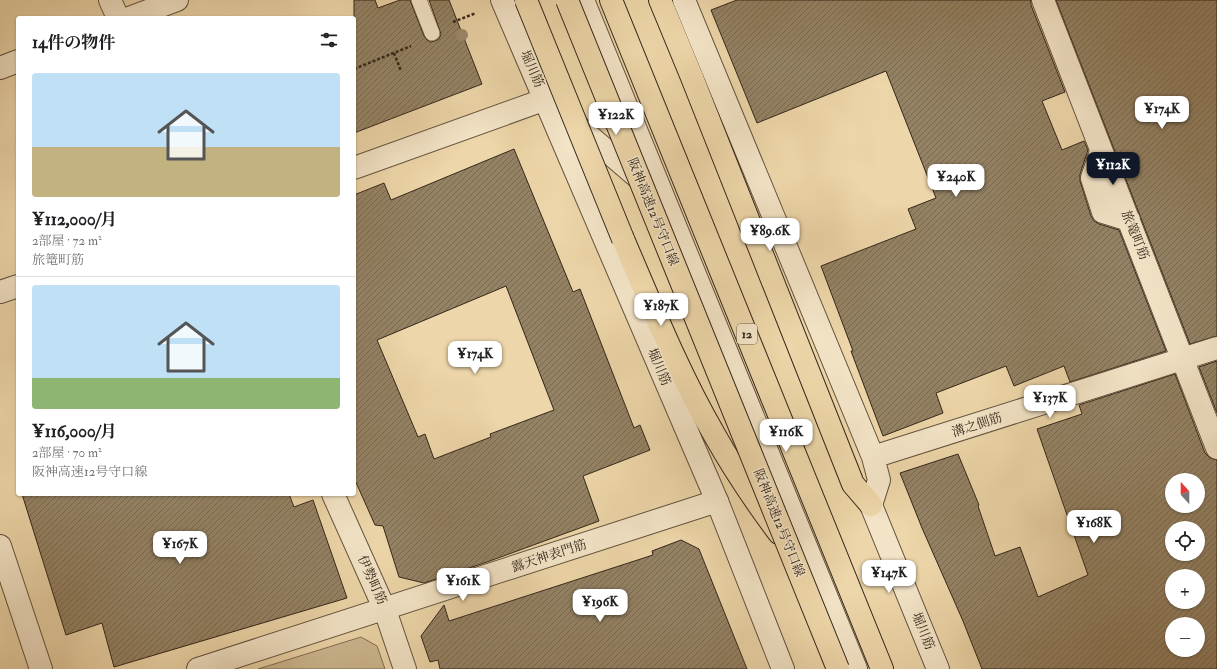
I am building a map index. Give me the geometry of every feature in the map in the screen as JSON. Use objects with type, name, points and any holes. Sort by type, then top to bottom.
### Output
[{"type":"highway","points":[[526,0],[623,239],[677,364],[713,433],[748,491],[787,543]]},
{"type":"highway","name":"阪神高速12号守口線","points":[[567,0],[838,669]]},
{"type":"highway","name":"12","points":[[611,0],[882,669]]},
{"type":"highway","points":[[660,0],[853,484],[871,505]]},
{"type":"street","points":[[110,0],[117,16]]},
{"type":"street","points":[[134,16],[177,0]]},
{"type":"street","name":"堀川筋","points":[[502,0],[546,99],[717,501],[783,669]]},
{"type":"street","points":[[583,0],[856,669]]},
{"type":"street","points":[[684,0],[874,457],[880,480],[871,505]]},
{"type":"street","name":"旅篭町筋","points":[[1043,0],[1217,448]]},
{"type":"street","points":[[0,68],[16,62]]},
{"type":"street","points":[[356,167],[546,99],[664,199]]},
{"type":"street","points":[[0,292],[16,287]]},
{"type":"street","name":"溝之側筋","points":[[874,457],[1217,348]]},
{"type":"street","name":"伊勢町筋","points":[[334,496],[385,610],[405,669]]},
{"type":"street","name":"露天神表門筋","points":[[198,669],[385,610],[717,501]]},
{"type":"street","name":"堀川筋","points":[[871,505],[938,669]]},
{"type":"street","points":[[0,546],[41,669]]},
{"type":"lane","points":[[419,0],[432,33]]},
{"type":"path","points":[[448,24],[477,13]]},
{"type":"path","points":[[356,68],[408,48]]},
{"type":"path","points":[[394,53],[401,72]]},
{"type":"shaded area","points":[[361,637],[377,646],[385,669],[258,669]]},
{"type":"building","points":[[354,0],[375,0],[378,8],[400,0],[410,0],[424,36],[431,42],[439,39],[441,34],[429,0],[449,0],[482,84],[356,132],[356,16],[354,16]]},
{"type":"building","points":[[737,0],[1031,0],[1031,5],[1065,92],[1042,101],[1062,150],[1084,141],[1088,150],[1080,174],[1080,181],[1091,216],[1094,221],[1099,224],[1119,230],[1166,351],[1070,382],[1064,366],[1014,386],[1006,366],[936,393],[943,413],[883,436],[821,266],[916,229],[908,209],[936,198],[886,71],[757,123],[711,10]]},
{"type":"building","points":[[1056,0],[1217,0],[1217,336],[1190,344]]},
{"type":"building","points":[[514,149],[573,292],[580,289],[634,428],[640,425],[650,450],[583,476],[599,521],[487,562],[424,583],[399,577],[383,526],[375,525],[356,482],[356,194],[384,183],[391,200]],"holes":[[[506,286],[554,410],[490,434],[491,437],[434,459],[425,434],[418,437],[377,340]]]},
{"type":"building","points":[[1217,361],[1217,413],[1199,367]]},
{"type":"building","points":[[1175,374],[1205,453],[1210,458],[1217,460],[1217,669],[982,669],[900,473],[958,454],[979,505],[978,506],[995,556],[1020,547],[1038,597],[1088,575],[1037,429],[1082,414],[1079,405]]},
{"type":"building","points":[[23,496],[290,496],[294,507],[313,500],[347,598],[114,667],[102,623],[66,635]]},
{"type":"building","points":[[681,540],[699,549],[747,669],[440,669],[438,660],[430,662],[421,636],[444,605],[449,621],[653,555],[652,551]]}]
